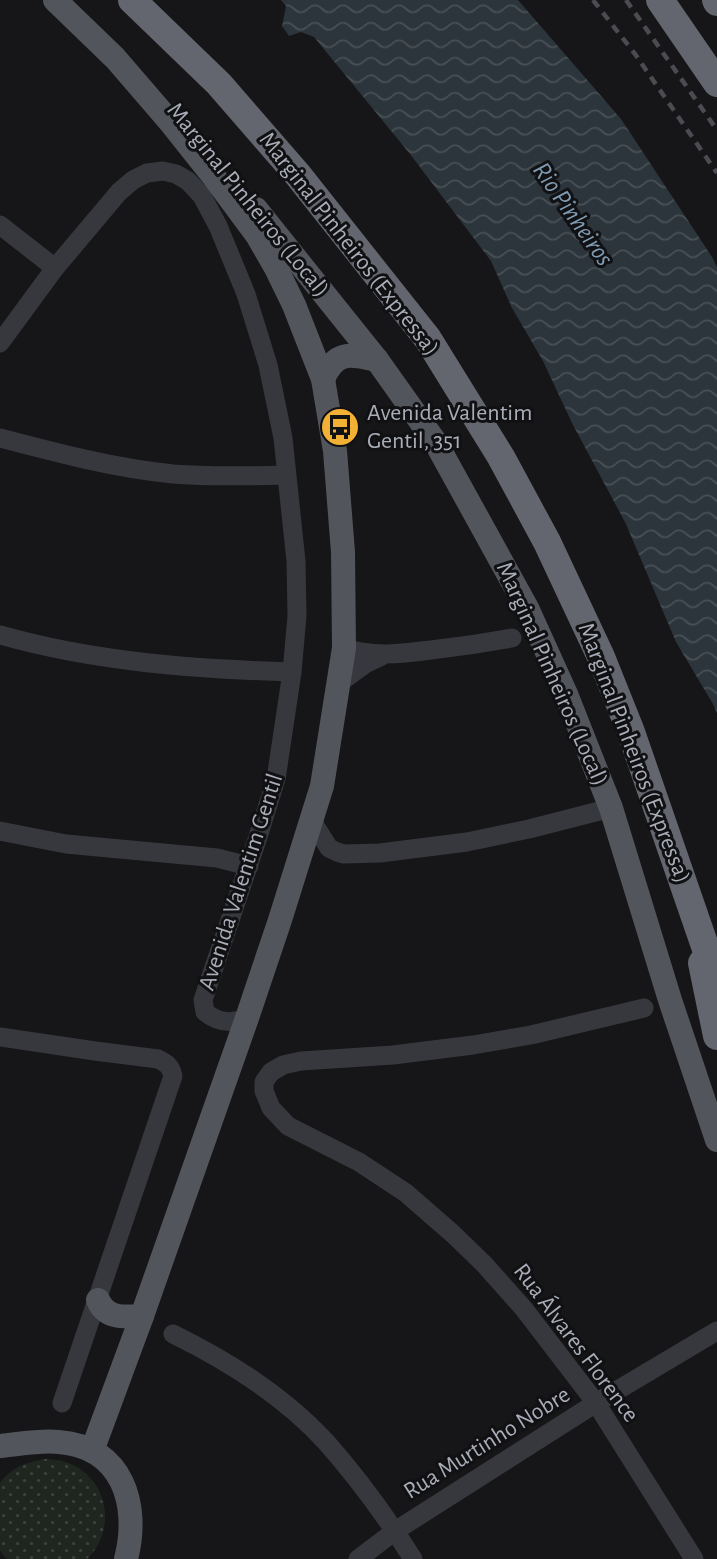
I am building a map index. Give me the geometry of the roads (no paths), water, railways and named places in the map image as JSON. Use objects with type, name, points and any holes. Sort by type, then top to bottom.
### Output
[{"type":"highway","name":"Marginal Pinheiros (Expressa)","points":[[132,0],[219,84],[298,175],[436,350],[500,457],[534,518],[601,657],[631,732],[717,981]]},
{"type":"highway","points":[[661,1],[717,83]]},
{"type":"highway","points":[[695,919],[717,1036]]},
{"type":"main road","name":"Avenida Valentim Gentil","points":[[55,0],[115,58],[171,123],[257,235],[276,268],[294,305],[323,379],[335,451],[343,552],[344,648],[323,786],[247,1017],[92,1451]]},
{"type":"main road","name":"Marginal Pinheiros (Local)","points":[[75,0],[109,34],[192,129],[377,360],[436,443],[527,608],[566,694],[611,808],[670,1000],[717,1140]]},
{"type":"main road","points":[[323,379],[330,363],[336,359],[358,356],[377,360]]},
{"type":"main road","points":[[98,1300],[107,1313],[129,1317],[142,1316]]},
{"type":"main road","points":[[0,1446],[61,1442],[92,1451],[110,1464],[129,1497],[131,1525],[126,1559]]},
{"type":"street","name":"Avenida Valentim Gentil","points":[[55,268],[119,191],[133,180],[147,173],[163,171],[176,174],[188,181],[202,196],[218,226],[246,294],[268,365],[283,438],[296,561],[297,616],[292,672],[276,779],[203,1000],[205,1013],[213,1019],[232,1022],[247,1017]]},
{"type":"street","points":[[0,225],[55,268],[0,343]]},
{"type":"street","points":[[0,438],[84,460],[173,474],[286,475]]},
{"type":"street","points":[[0,635],[80,653],[151,664],[292,672]]},
{"type":"street","points":[[344,648],[383,655],[468,646],[512,638]]},
{"type":"street","points":[[339,683],[383,655]]},
{"type":"street","points":[[312,821],[329,848],[337,852],[380,853],[467,842],[611,808]]},
{"type":"street","points":[[0,831],[66,844],[217,858],[249,866]]},
{"type":"street","name":"Rua Álvares Florence","points":[[644,1008],[531,1035],[473,1045],[393,1055],[301,1060],[282,1065],[271,1072],[264,1082],[264,1091],[271,1108],[288,1126],[359,1161],[405,1192],[484,1264],[524,1309],[596,1403],[694,1559]]},
{"type":"street","points":[[0,1037],[158,1059],[172,1069],[173,1076],[62,1403]]},
{"type":"street","name":"Rua Murtinho Nobre","points":[[358,1559],[395,1531],[596,1403],[717,1331]]},
{"type":"street","points":[[173,1334],[224,1361],[267,1390],[306,1423],[348,1468],[413,1559]]},
{"type":"water","name":"Rio Pinheiros","points":[[281,0],[518,0],[621,119],[712,257],[717,267],[717,713],[676,642],[626,524],[572,423],[543,361],[512,308],[491,261],[410,154],[314,37],[301,32],[289,36],[282,26],[286,6]]},
{"type":"railway","points":[[593,0],[635,54],[717,173]]},
{"type":"railway","points":[[626,0],[717,130]]},
{"type":"place","name":"Avenida Valentim Gentil, 351","points":[[340,427]]}]
